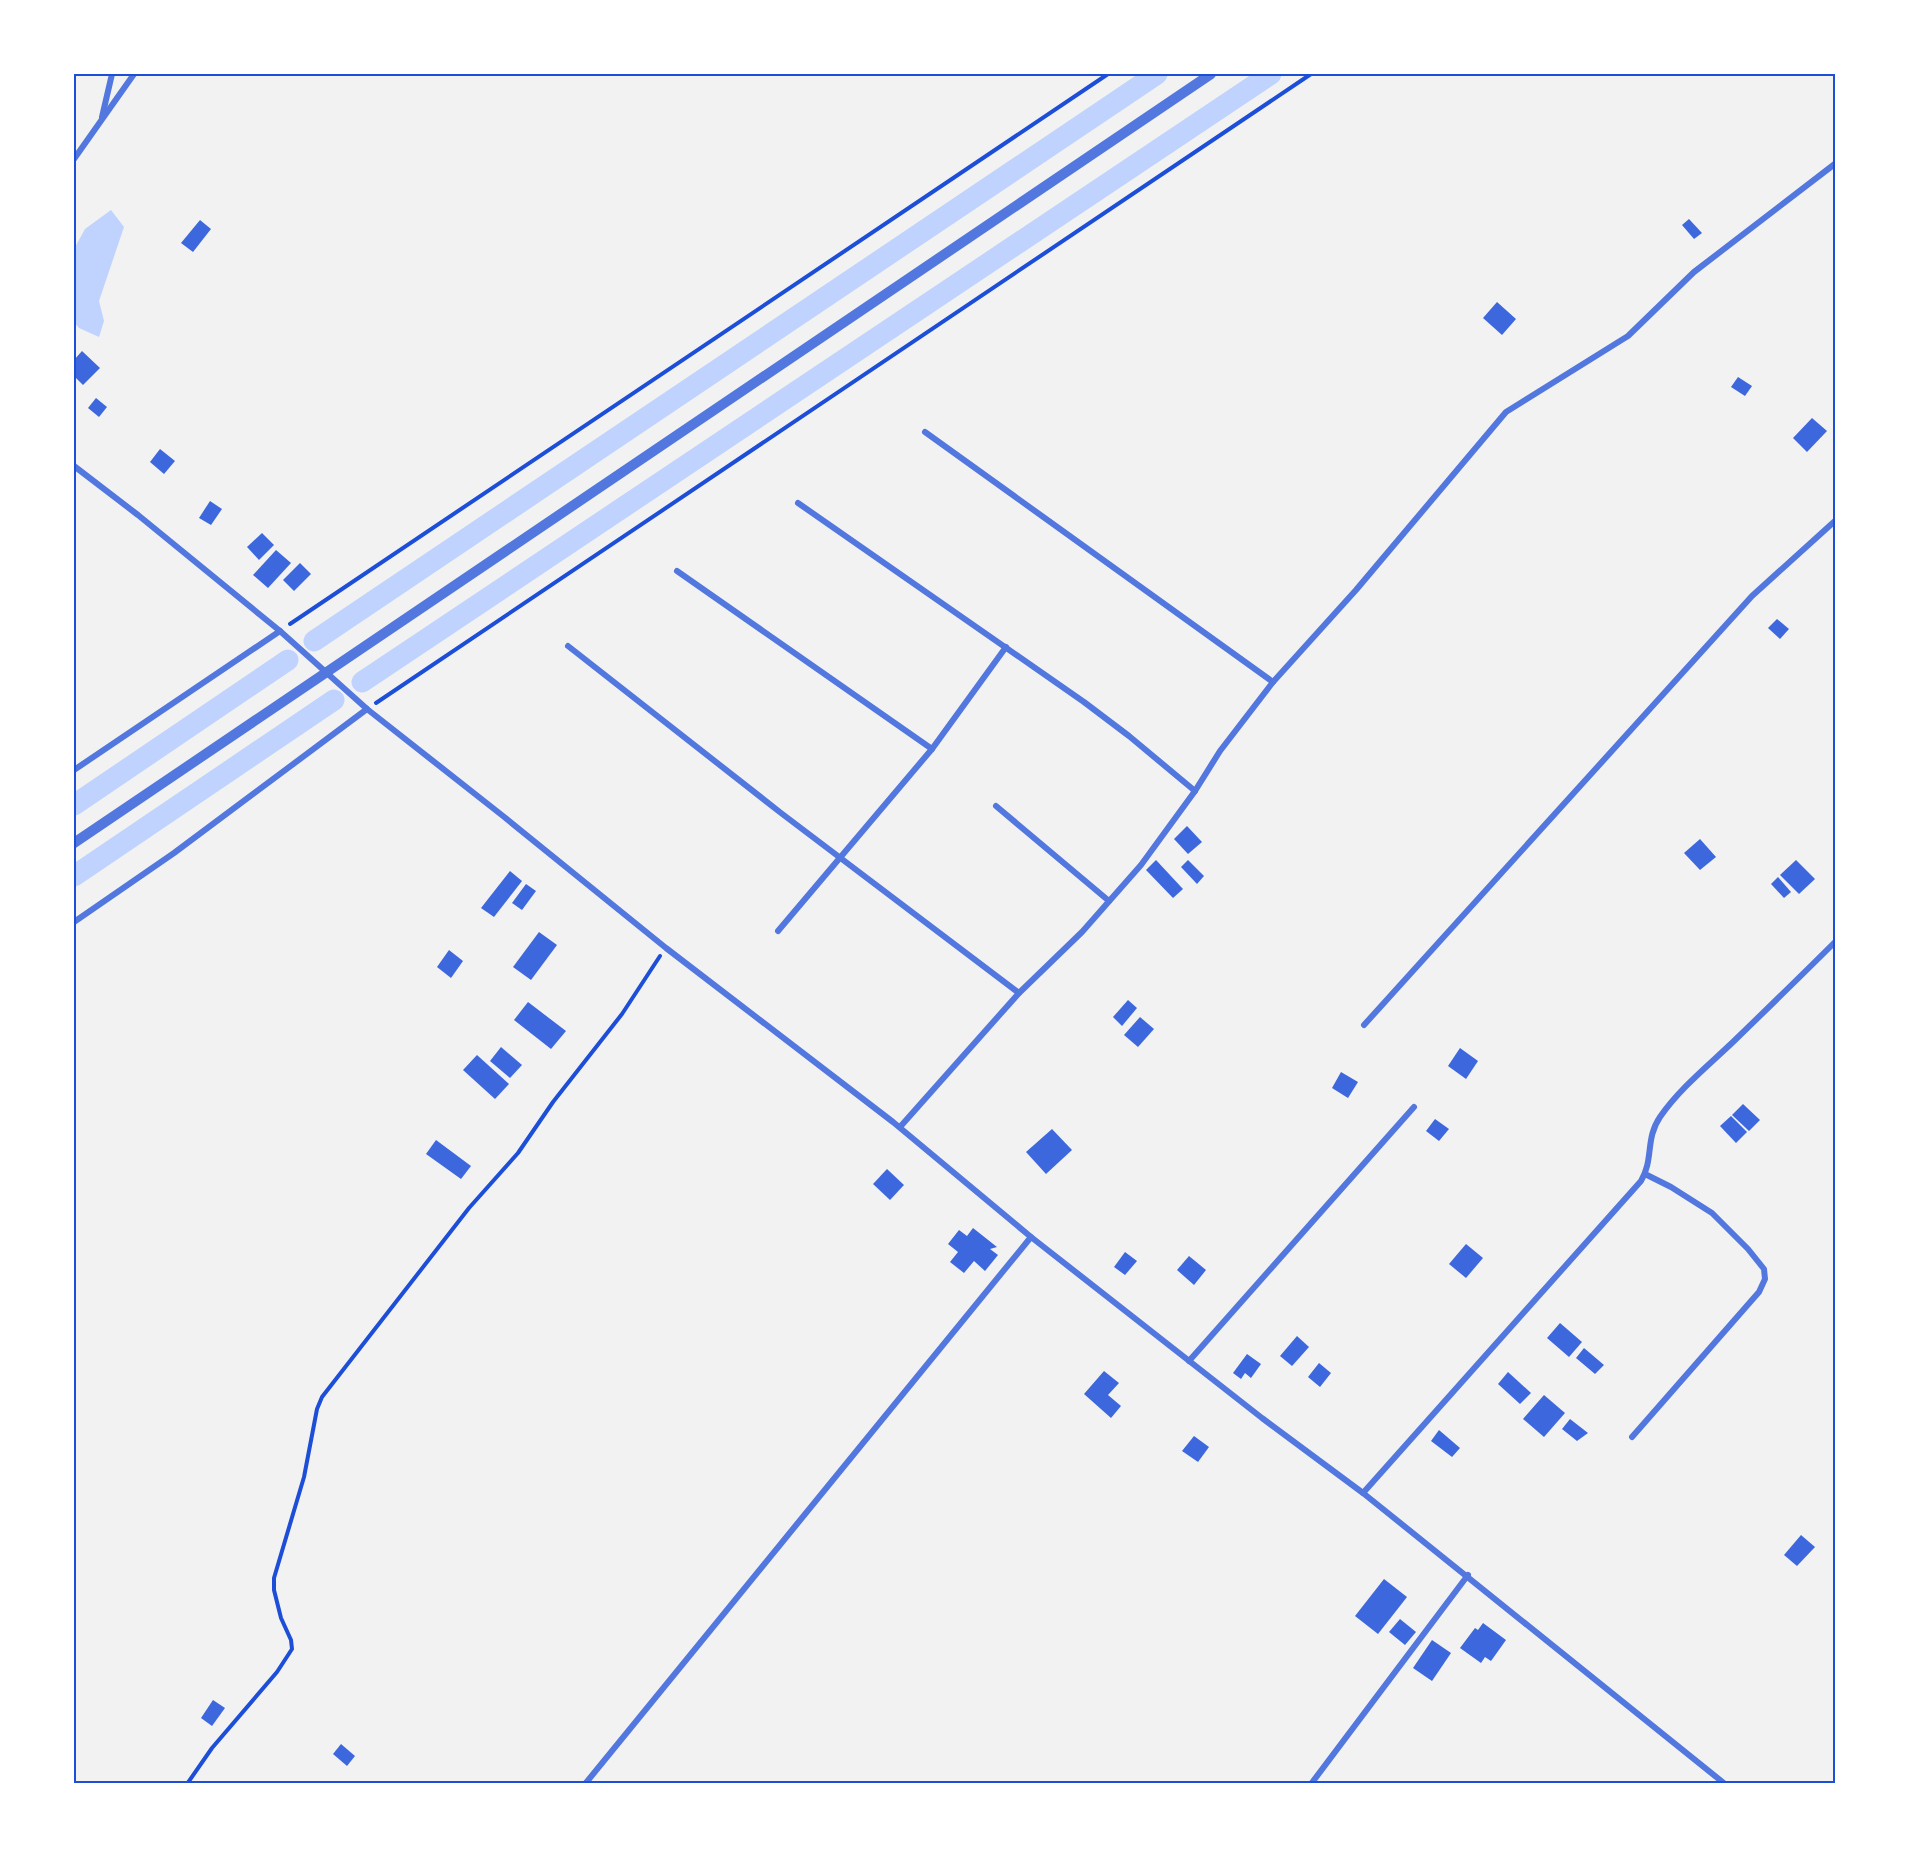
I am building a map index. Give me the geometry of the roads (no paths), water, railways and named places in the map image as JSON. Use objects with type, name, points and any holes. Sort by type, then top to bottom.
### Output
[{"type":"street","points":[[101,120],[112,74]]},
{"type":"street","points":[[74,159],[134,74]]},
{"type":"street","points":[[74,843],[1210,74]]},
{"type":"street","points":[[900,1127],[1019,993],[1082,932],[1141,865],[1195,791],[1220,751],[1273,682],[1356,590],[1506,412],[1628,336],[1701,266],[1836,162]]},
{"type":"street","points":[[925,432],[1273,682]]},
{"type":"street","points":[[74,466],[280,631],[367,710],[666,948],[900,1127],[1031,1237],[1468,1575],[1725,1784]]},
{"type":"street","points":[[798,503],[1006,647],[1129,736],[1195,791]]},
{"type":"street","points":[[1364,1025],[1752,596],[1836,520]]},
{"type":"street","points":[[677,572],[932,749]]},
{"type":"street","points":[[74,770],[280,631]]},
{"type":"street","points":[[568,646],[1019,993]]},
{"type":"street","points":[[778,931],[932,749],[1006,647]]},
{"type":"street","points":[[74,922],[174,853],[367,710]]},
{"type":"street","points":[[996,806],[1109,902]]},
{"type":"street","points":[[1363,1493],[1641,1181],[1649,1162],[1652,1134],[1660,1118],[1684,1088],[1836,941]]},
{"type":"street","points":[[1189,1361],[1414,1107]]},
{"type":"street","points":[[1632,1437],[1758,1292],[1765,1279],[1764,1269],[1757,1258],[1712,1213],[1671,1187],[1645,1174]]},
{"type":"street","points":[[585,1784],[1031,1237]]},
{"type":"street","points":[[1311,1784],[1468,1575]]},
{"type":"water","points":[[111,210],[124,227],[99,301],[104,321],[99,337],[79,328],[74,322],[74,249],[85,229]]},
{"type":"waterway","points":[[314,641],[1157,74]]},
{"type":"waterway","points":[[362,682],[1271,74]]},
{"type":"waterway","points":[[74,805],[288,660]]},
{"type":"waterway","points":[[74,876],[334,700]]}]
